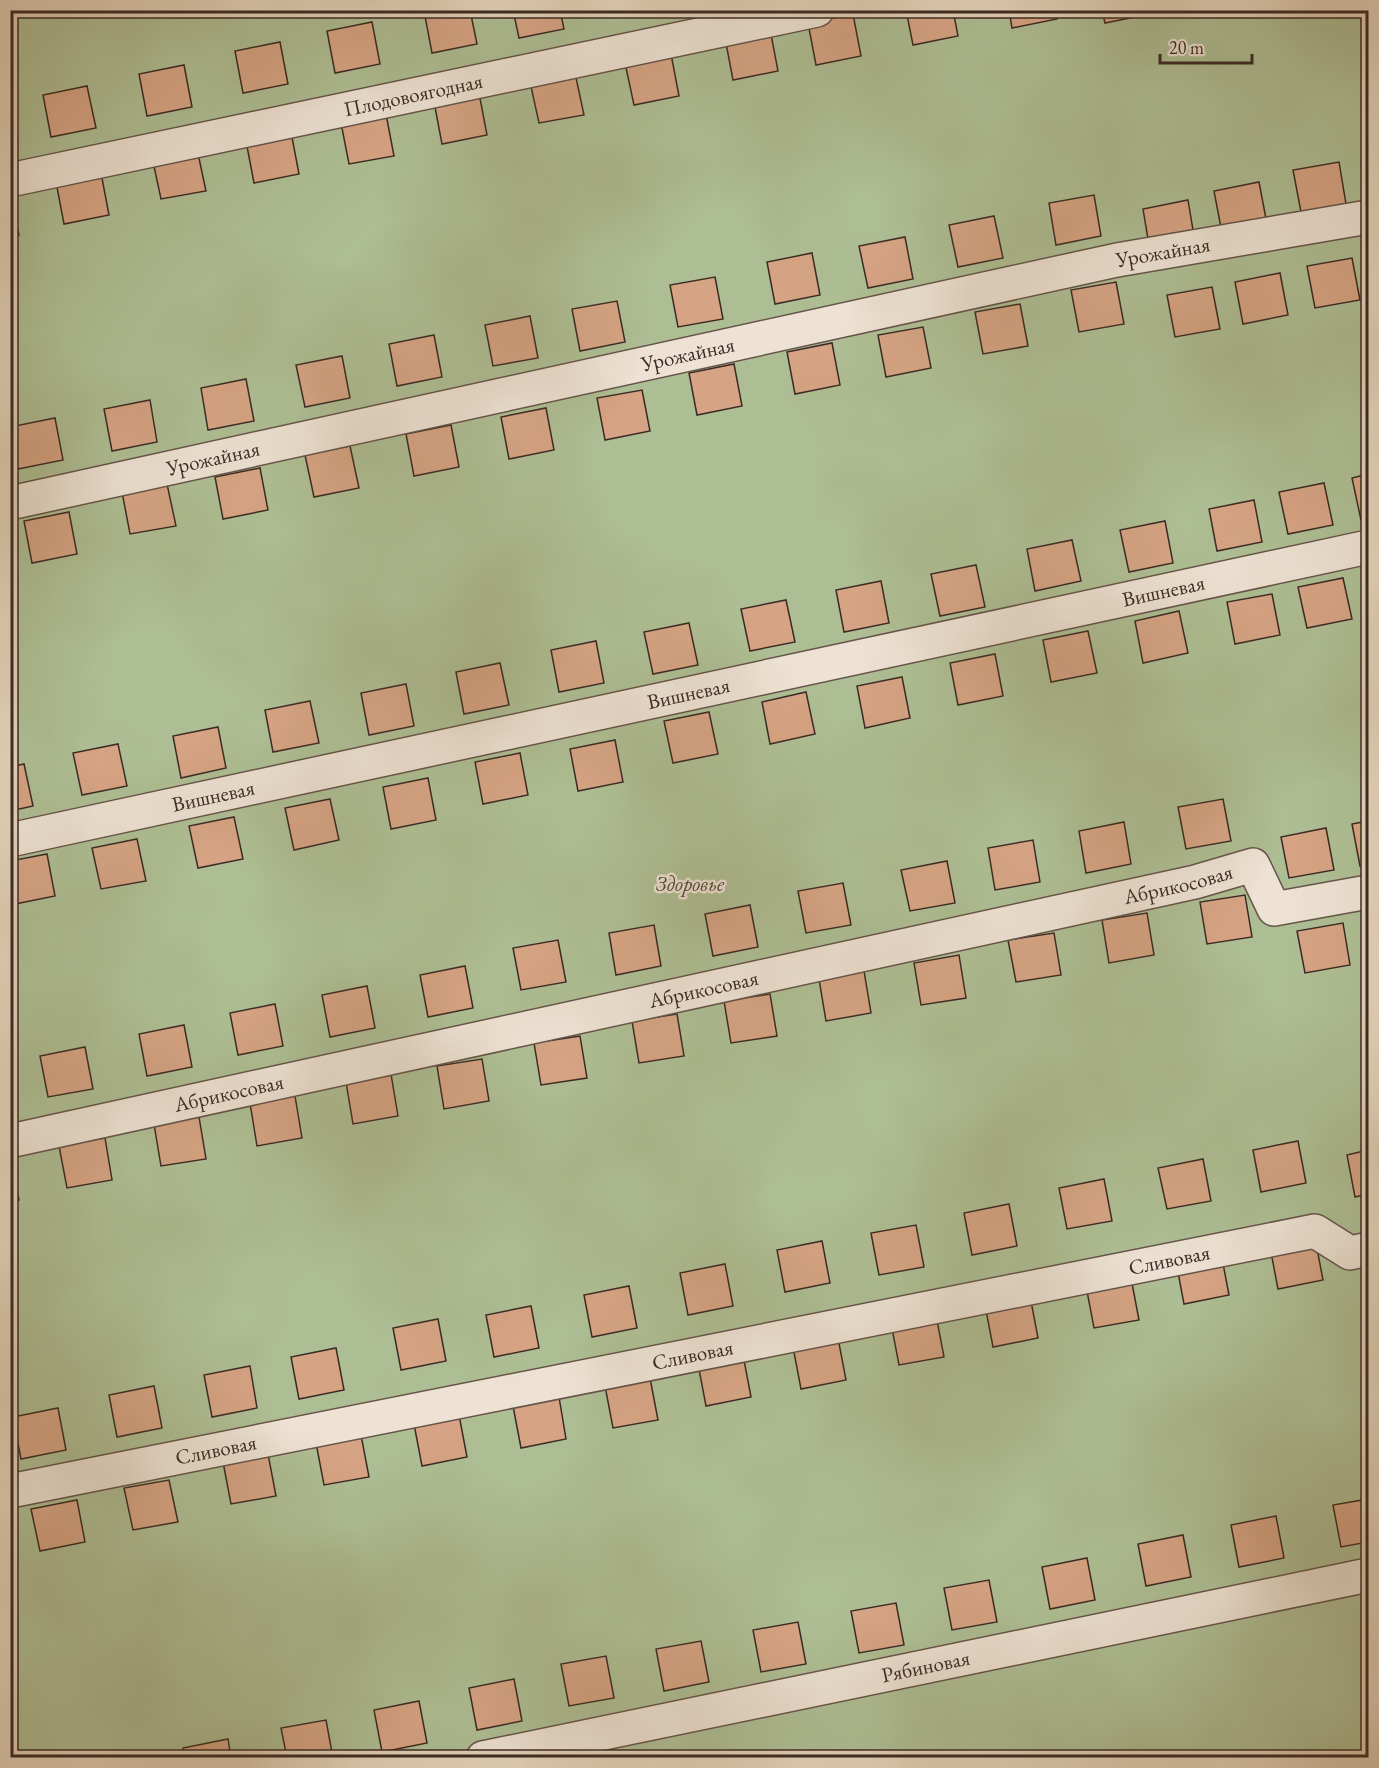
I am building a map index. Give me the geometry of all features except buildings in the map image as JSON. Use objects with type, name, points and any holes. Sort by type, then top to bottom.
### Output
[{"type":"street","name":"Плодовоягодная","points":[[10,180],[817,10]]},
{"type":"street","name":"Урожайная","points":[[10,503],[1117,260],[1368,217]]},
{"type":"street","name":"Вишневая","points":[[10,840],[1368,547]]},
{"type":"street","name":"Абрикосовая","points":[[10,1141],[1195,882],[1253,864],[1274,909],[1368,892]]},
{"type":"street","name":"Сливовая","points":[[10,1491],[1315,1231],[1350,1254],[1368,1249]]},
{"type":"street","name":"Рябиновая","points":[[483,1758],[1368,1575]]},
{"type":"green space","name":"Здоровье","points":[[11,11],[1368,11],[1368,1757],[11,1757]]}]
